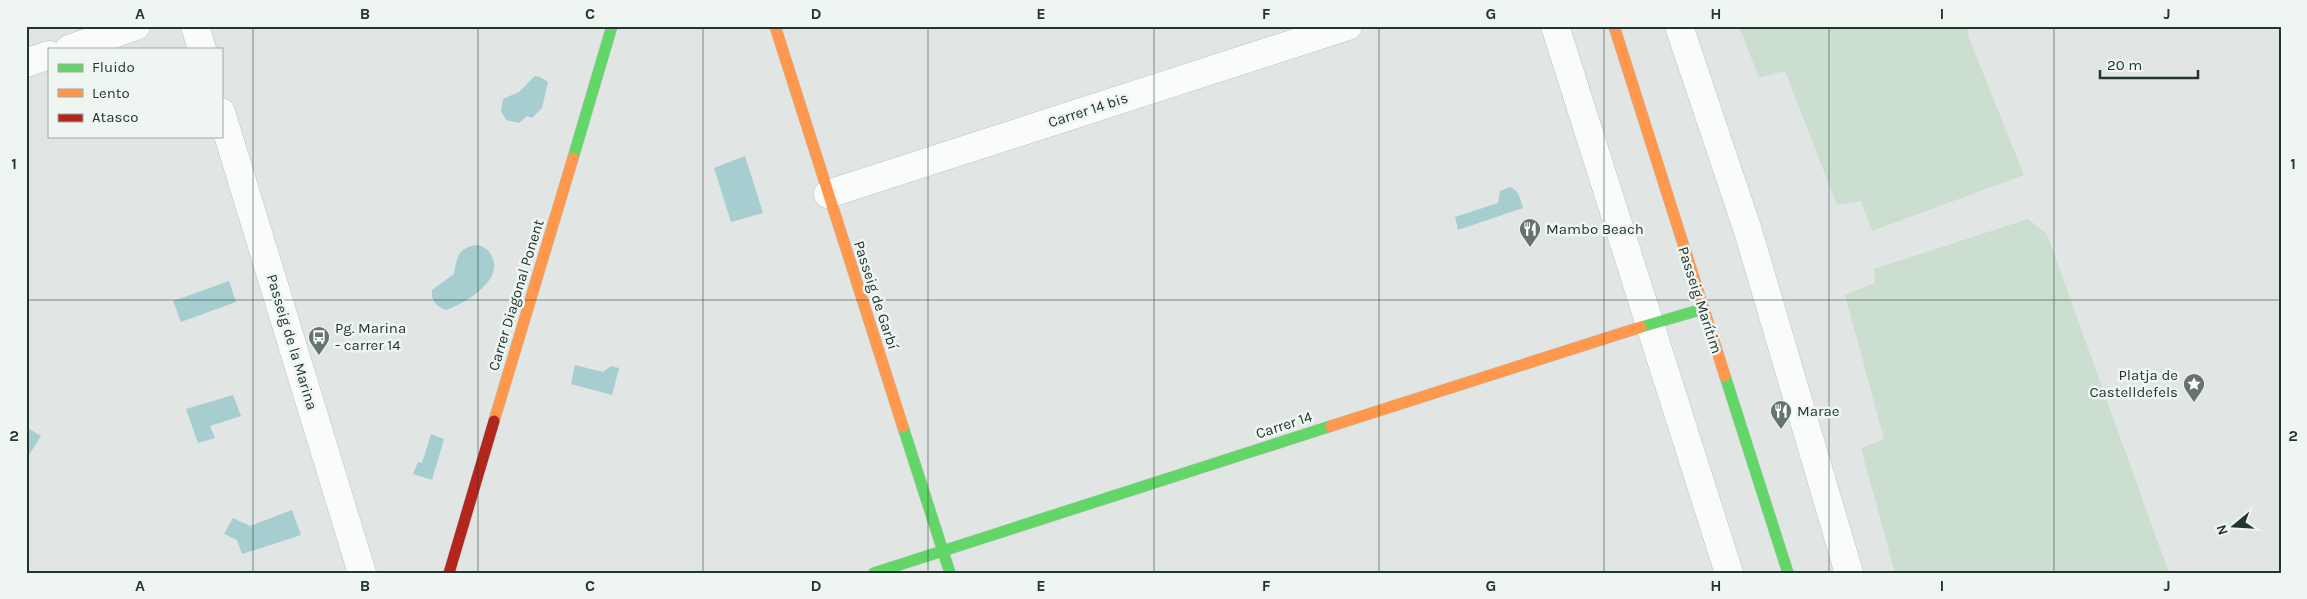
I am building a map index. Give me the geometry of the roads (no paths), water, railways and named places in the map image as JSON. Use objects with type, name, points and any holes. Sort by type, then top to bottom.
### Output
[{"type":"street","points":[[72,48],[136,26]]},
{"type":"street","points":[[195,26],[202,48]]},
{"type":"street","name":"Carrer Diagonal Ponent","points":[[449,573],[612,26]]},
{"type":"street","name":"Passeig de Garbí","points":[[775,26],[950,573]]},
{"type":"street","name":"Carrer 14 bis","points":[[828,194],[1348,26]]},
{"type":"street","points":[[1555,26],[1729,573]]},
{"type":"street","name":"Passeig Marítim","points":[[1614,26],[1788,573]]},
{"type":"street","points":[[1679,26],[1748,231],[1849,573]]},
{"type":"street","points":[[26,63],[48,55]]},
{"type":"street","name":"Passeig de la Marina","points":[[222,115],[362,573]]},
{"type":"street","name":"Carrer 14","points":[[874,573],[1651,323],[1703,309]]},
{"type":"water","points":[[535,76],[548,82],[542,108],[532,118],[527,116],[519,123],[506,120],[501,111],[503,99],[519,92]]},
{"type":"water","points":[[745,156],[763,213],[731,222],[714,168]]},
{"type":"water","points":[[1510,187],[1517,193],[1523,208],[1458,230],[1455,217],[1498,203],[1500,191]]},
{"type":"water","points":[[478,245],[490,252],[492,257],[494,266],[492,275],[487,283],[462,303],[446,310],[439,307],[433,300],[432,290],[454,274],[462,251],[471,246]]},
{"type":"water","points":[[229,281],[236,302],[181,322],[173,301]]},
{"type":"water","points":[[575,365],[603,372],[611,366],[619,368],[612,395],[571,384]]},
{"type":"water","points":[[233,395],[241,416],[210,426],[215,438],[198,443],[186,409]]},
{"type":"water","points":[[26,427],[41,436],[29,455],[26,454]]},
{"type":"water","points":[[431,434],[444,439],[432,480],[413,474],[418,462],[422,463]]},
{"type":"water","points":[[292,510],[301,535],[242,554],[237,540],[224,534],[233,518],[250,526]]},
{"type":"place","name":"Mambo Beach","points":[[1530,248]]},
{"type":"place","name":"Pg. Marina - carrer 14","points":[[319,356]]},
{"type":"place","name":"Platja de Castelldefels","points":[[2194,403]]},
{"type":"place","name":"Marae","points":[[1781,430]]}]
